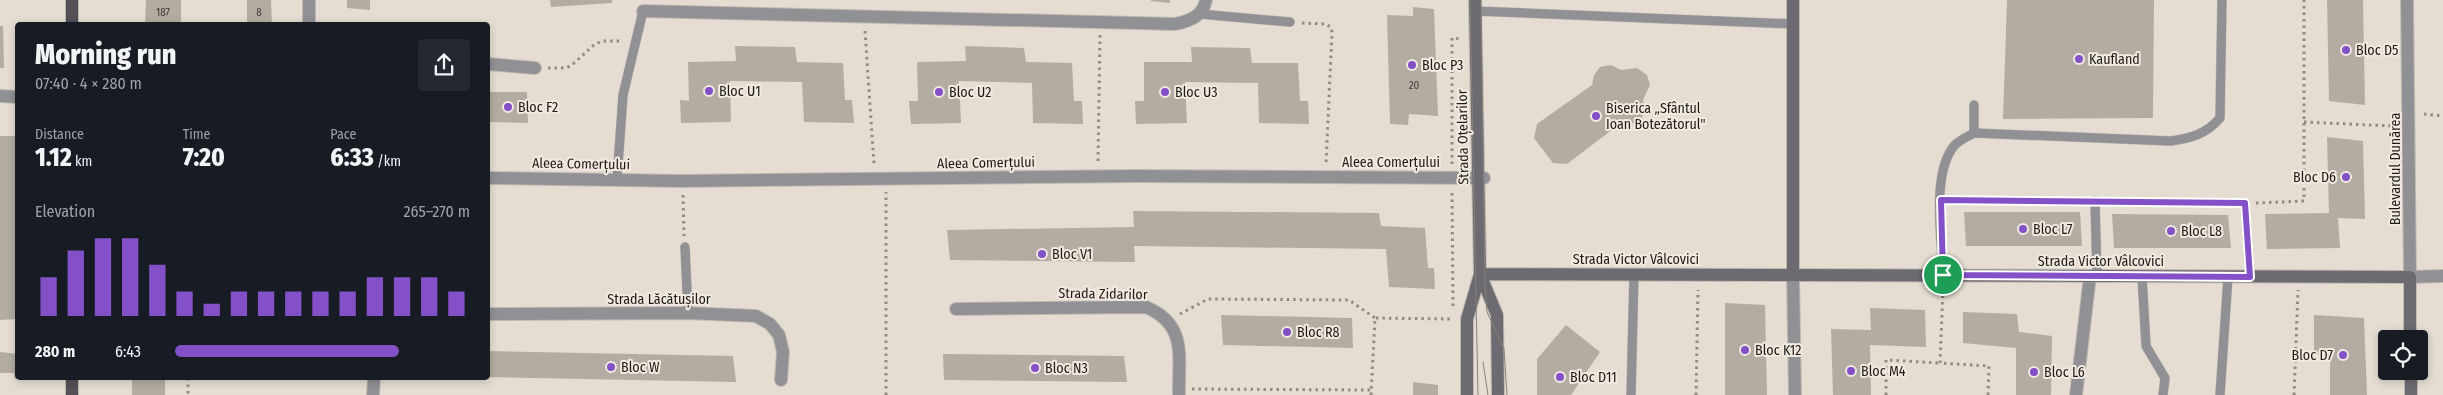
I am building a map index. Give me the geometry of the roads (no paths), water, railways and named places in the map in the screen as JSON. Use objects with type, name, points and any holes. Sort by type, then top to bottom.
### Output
[{"type":"main road","points":[[72,0],[72,22]]},
{"type":"main road","points":[[72,380],[72,395]]},
{"type":"street","points":[[309,0],[309,22]]},
{"type":"street","points":[[643,11],[864,18],[1175,24],[1188,21],[1200,14],[1206,0]]},
{"type":"street","points":[[1793,0],[1792,275],[1795,395]]},
{"type":"street","name":"Bulevardul Dunărea","points":[[2407,0],[2410,113],[2410,330]]},
{"type":"street","name":"Strada Oțelarilor","points":[[1467,395],[1467,319],[1480,274],[1482,178],[1475,6]]},
{"type":"street","points":[[490,64],[534,68]]},
{"type":"street","points":[[0,96],[15,97]]},
{"type":"street","name":"Aleea Comerțului","points":[[490,178],[682,181],[1098,177],[1482,178]]},
{"type":"street","name":"Strada Oțelarilor","points":[[1480,274],[1497,315],[1498,395]]},
{"type":"street","name":"Strada Victor Vâlcovici","points":[[1480,274],[2410,277]]},
{"type":"street","points":[[2076,395],[2093,276]]},
{"type":"street","points":[[2410,277],[2443,276]]},
{"type":"street","name":"Strada Zidarilor","points":[[956,309],[1146,307],[1161,313],[1169,321],[1178,342],[1179,392]]},
{"type":"street","name":"Strada Lăcătușilor","points":[[490,314],[688,313],[756,316],[770,324],[779,335],[783,352],[781,380]]},
{"type":"street","points":[[374,380],[374,395]]},
{"type":"street","points":[[2410,380],[2411,395]]},
{"type":"lane","points":[[1943,275],[1941,183],[1947,158],[1955,146],[1974,133],[2171,141],[2192,138],[2209,130],[2220,118],[2222,0]]},
{"type":"lane","points":[[1475,6],[1794,24]]},
{"type":"lane","points":[[617,179],[623,95],[643,11]]},
{"type":"lane","points":[[1200,14],[1290,22]]},
{"type":"lane","points":[[1974,105],[1974,133]]},
{"type":"lane","points":[[2093,276],[2095,201]]},
{"type":"lane","points":[[2245,203],[2250,277]]},
{"type":"lane","points":[[685,246],[688,313]]},
{"type":"lane","points":[[1631,395],[1634,274]]},
{"type":"lane","points":[[2142,276],[2146,346],[2165,378],[2163,395]]},
{"type":"lane","points":[[2220,395],[2228,277]]},
{"type":"tram line","points":[[1470,0],[1478,395]]},
{"type":"tram line","points":[[1481,0],[1485,286],[1487,312],[1504,349],[1507,395]]},
{"type":"tram line","points":[[1483,362],[1488,395]]},
{"type":"place","name":"Bloc D5","points":[[2346,50]]},
{"type":"place","name":"Kaufland","points":[[2079,59]]},
{"type":"place","name":"Bloc P3","points":[[1412,65]]},
{"type":"place","name":"Bloc U1","points":[[709,91]]},
{"type":"place","name":"Bloc U2","points":[[939,92]]},
{"type":"place","name":"Bloc U3","points":[[1165,92]]},
{"type":"place","name":"Bloc F2","points":[[508,107]]},
{"type":"place","name":"Biserica „Sfântul Ioan Botezătorul\"","points":[[1596,116]]},
{"type":"place","name":"Bloc D6","points":[[2346,177]]},
{"type":"place","name":"Bloc L7","points":[[2023,229]]},
{"type":"place","name":"Bloc L8","points":[[2171,231]]},
{"type":"place","name":"Bloc V1","points":[[1042,254]]},
{"type":"place","name":"Bloc R8","points":[[1287,332]]},
{"type":"place","name":"Bloc K12","points":[[1745,350]]},
{"type":"place","name":"Bloc D7","points":[[2343,355]]},
{"type":"place","name":"Bloc W","points":[[611,367]]},
{"type":"place","name":"Bloc N3","points":[[1035,368]]},
{"type":"place","name":"Bloc M4","points":[[1851,371]]},
{"type":"place","name":"Bloc L6","points":[[2034,372]]},
{"type":"place","name":"Bloc D11","points":[[1560,377]]}]
